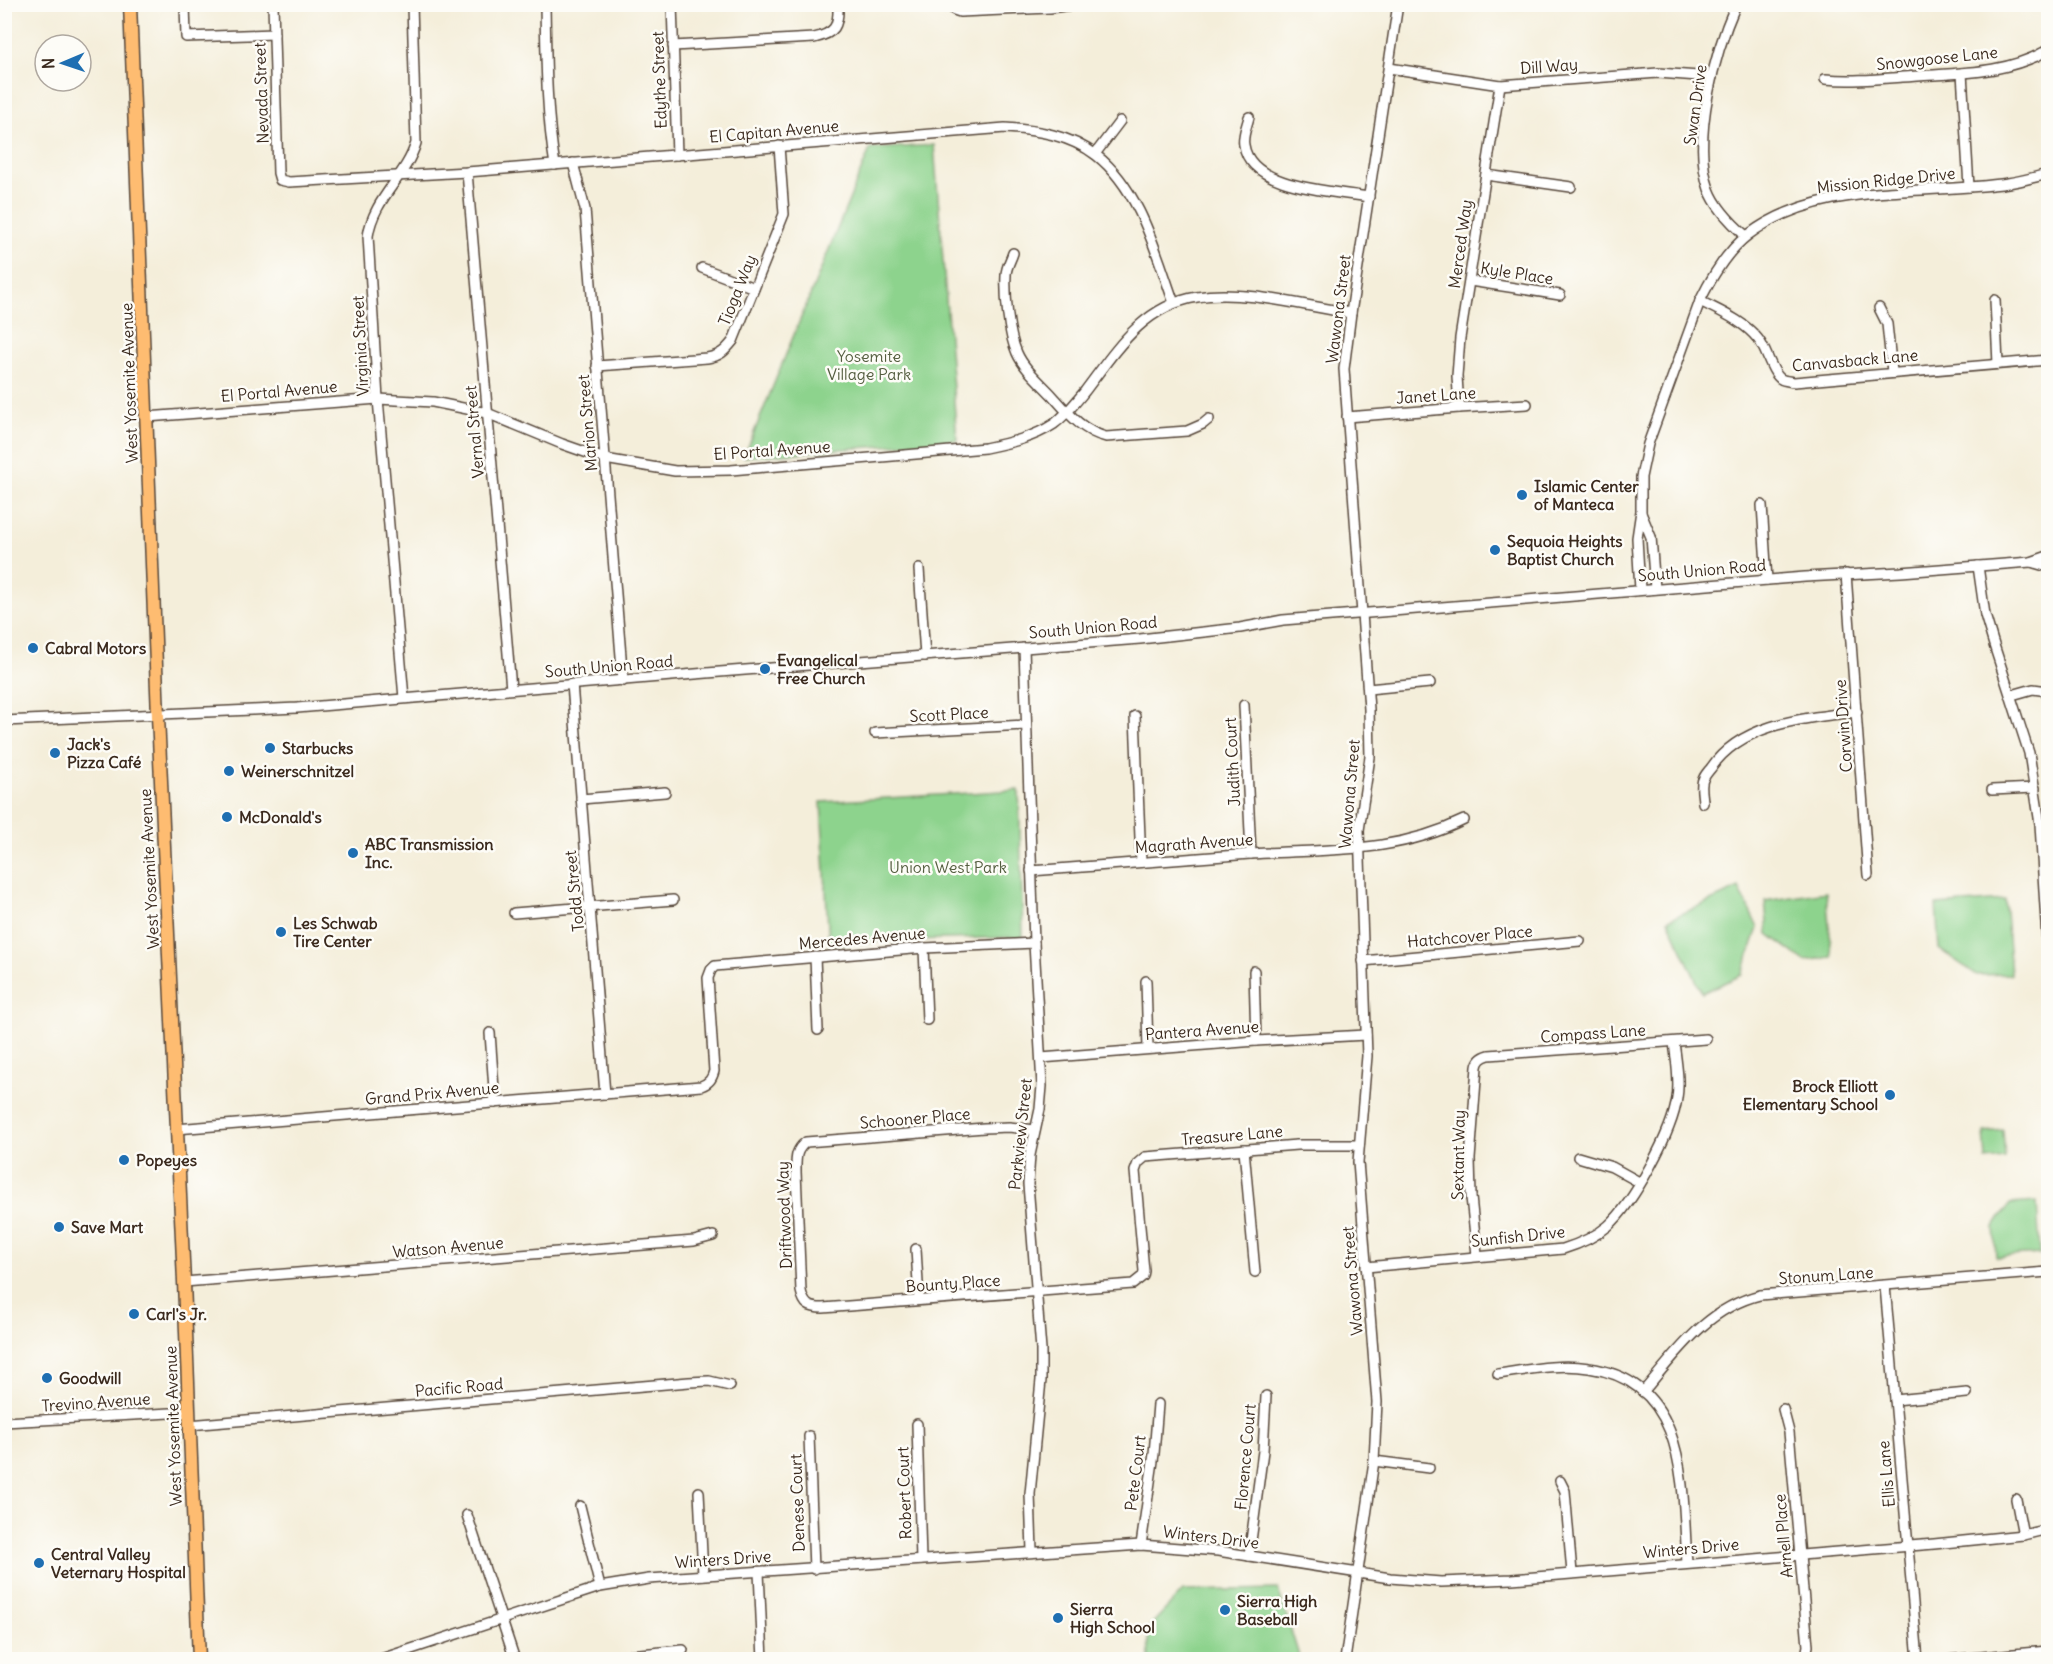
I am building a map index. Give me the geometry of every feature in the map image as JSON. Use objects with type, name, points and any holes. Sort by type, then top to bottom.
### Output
[{"type":"main road","name":"West Yosemite Avenue","points":[[130,4],[199,1659]]},
{"type":"street","points":[[185,4],[186,37],[274,34]]},
{"type":"street","name":"Nevada Street","points":[[273,4],[280,180]]},
{"type":"street","name":"Virginia Street","points":[[404,698],[378,399],[368,236],[374,213],[412,156],[416,143],[412,4]]},
{"type":"street","points":[[545,4],[547,91],[555,165]]},
{"type":"street","name":"Edythe Street","points":[[672,4],[677,155]]},
{"type":"street","points":[[673,46],[814,38],[828,35],[836,26],[838,4]]},
{"type":"street","points":[[951,6],[960,12],[1050,8],[1078,4]]},
{"type":"street","name":"Wawona Street","points":[[1345,1659],[1374,1461],[1377,1402],[1359,1182],[1359,1144],[1367,1072],[1359,830],[1370,757],[1368,689],[1344,369],[1398,4]]},
{"type":"street","name":"Swan Drive","points":[[1736,4],[1724,32],[1712,77],[1702,143],[1704,169],[1709,190],[1732,223],[1746,236]]},
{"type":"street","name":"Snowgoose Lane","points":[[1825,79],[1872,80],[1962,74],[2022,62],[2049,50]]},
{"type":"street","name":"Dill Way","points":[[1389,68],[1500,85],[1658,73],[1712,77]]},
{"type":"street","points":[[1962,74],[1969,187]]},
{"type":"street","name":"Merced Way","points":[[1459,408],[1457,376],[1460,338],[1500,85]]},
{"type":"street","points":[[1249,117],[1244,145],[1249,159],[1271,178],[1291,184],[1369,197]]},
{"type":"street","points":[[1095,154],[1120,121]]},
{"type":"street","name":"El Capitan Avenue","points":[[280,180],[289,182],[467,172],[1005,128],[1045,133],[1070,141],[1095,154],[1127,190],[1145,224],[1174,303]]},
{"type":"street","name":"Tioga Way","points":[[597,366],[718,356],[726,350],[733,341],[784,214],[779,146]]},
{"type":"street","name":"Marion Street","points":[[573,164],[585,209],[623,681]]},
{"type":"street","name":"Vernal Street","points":[[467,172],[511,689]]},
{"type":"street","name":"Mission Ridge Drive","points":[[1640,590],[1637,538],[1641,511],[1641,477],[1648,444],[1707,285],[1728,255],[1746,236],[1784,213],[1816,201],[1861,195],[2010,183],[2049,174]]},
{"type":"street","points":[[1486,175],[1571,187]]},
{"type":"street","points":[[1013,253],[1006,272],[1011,332],[1017,353],[1066,412],[1082,426],[1096,435],[1106,437],[1187,431],[1209,419]]},
{"type":"street","points":[[702,268],[754,288]]},
{"type":"street","name":"Kyle Place","points":[[1470,281],[1560,295]]},
{"type":"street","name":"El Portal Avenue","points":[[147,417],[378,399],[433,402],[488,413],[604,459],[647,468],[687,471],[731,470],[985,448],[1016,442],[1055,423],[1129,333],[1150,315],[1174,303],[1198,297],[1227,295],[1351,313]]},
{"type":"street","points":[[1995,300],[1998,364]]},
{"type":"street","name":"Canvasback Lane","points":[[1700,301],[1734,319],[1758,338],[1782,380],[1794,382],[2049,360]]},
{"type":"street","points":[[1879,308],[1887,324],[1892,372]]},
{"type":"street","name":"Janet Lane","points":[[1347,417],[1527,404]]},
{"type":"street","points":[[1762,505],[1767,580]]},
{"type":"street","name":"Mission Ridge Drive","points":[[1641,511],[1651,537],[1655,589]]},
{"type":"street","name":"South Union Road","points":[[4,721],[158,716],[297,708],[1140,639],[1240,628],[1283,620],[1767,580],[2031,562],[2049,556]]},
{"type":"street","name":"South Union Road","points":[[2031,562],[2049,567]]},
{"type":"street","points":[[1978,566],[1985,615],[2029,753],[2040,824],[2049,957]]},
{"type":"street","points":[[918,569],[925,656]]},
{"type":"street","name":"Corwin Drive","points":[[1846,574],[1868,875]]},
{"type":"street","name":"Parkview Street","points":[[1024,648],[1031,871],[1042,1086],[1028,1184],[1041,1350],[1041,1380],[1030,1494],[1032,1551]]},
{"type":"street","points":[[1368,689],[1430,683]]},
{"type":"street","name":"Todd Street","points":[[572,684],[605,1094]]},
{"type":"street","points":[[2012,695],[2034,689],[2049,691]]},
{"type":"street","name":"Judith Court","points":[[1244,705],[1251,854]]},
{"type":"street","points":[[1703,803],[1701,785],[1703,779],[1725,752],[1746,737],[1786,722],[1857,712]]},
{"type":"street","points":[[1136,716],[1141,862]]},
{"type":"street","name":"Scott Place","points":[[875,734],[1026,724]]},
{"type":"street","points":[[1992,790],[2035,788]]},
{"type":"street","points":[[581,799],[665,792]]},
{"type":"street","name":"Magrath Avenue","points":[[1031,871],[1386,846],[1443,831],[1464,820]]},
{"type":"street","points":[[514,913],[674,900]]},
{"type":"street","name":"Hatchcover Place","points":[[1363,961],[1580,941]]},
{"type":"street","name":"Mercedes Avenue","points":[[690,1087],[707,1083],[713,1077],[708,978],[715,966],[924,948],[1034,943]]},
{"type":"street","points":[[924,948],[927,1020]]},
{"type":"street","points":[[815,957],[818,1030]]},
{"type":"street","points":[[1254,970],[1256,1041]]},
{"type":"street","points":[[1146,981],[1148,1048]]},
{"type":"street","points":[[490,1034],[495,1103]]},
{"type":"street","name":"Pantera Avenue","points":[[1041,1058],[1148,1048],[1366,1035]]},
{"type":"street","name":"Compass Lane","points":[[1483,1057],[1706,1039]]},
{"type":"street","name":"Sunfish Drive","points":[[1366,1266],[1563,1249],[1582,1243],[1608,1226],[1625,1207],[1640,1182],[1661,1146],[1674,1113],[1678,1082],[1674,1042]]},
{"type":"street","name":"Sextant Way","points":[[1477,1255],[1471,1197],[1470,1158],[1477,1067],[1483,1057]]},
{"type":"street","name":"Grand Prix Avenue","points":[[177,1129],[690,1087]]},
{"type":"street","name":"Schooner Place","points":[[800,1147],[806,1142],[984,1128],[1009,1127],[1035,1130]]},
{"type":"street","name":"Treasure Lane","points":[[1126,1285],[1133,1284],[1143,1276],[1144,1271],[1136,1171],[1138,1163],[1145,1157],[1297,1145],[1359,1144]]},
{"type":"street","name":"Driftwood Way","points":[[800,1147],[796,1165],[801,1283]]},
{"type":"street","points":[[1245,1149],[1255,1272]]},
{"type":"street","points":[[1578,1157],[1612,1167],[1640,1182]]},
{"type":"street","name":"Watson Avenue","points":[[184,1282],[694,1241],[713,1236]]},
{"type":"street","points":[[916,1249],[919,1300]]},
{"type":"street","name":"Stonum Lane","points":[[1643,1392],[1703,1326],[1724,1309],[1740,1300],[1760,1295],[2049,1272]]},
{"type":"street","name":"Bounty Place","points":[[801,1283],[803,1301],[814,1308],[1126,1285]]},
{"type":"street","name":"Ellis Lane","points":[[1884,1286],[1918,1659]]},
{"type":"street","points":[[1498,1374],[1543,1367],[1587,1367],[1607,1371],[1624,1378],[1643,1392],[1667,1423],[1676,1446],[1681,1478],[1687,1563]]},
{"type":"street","name":"Pacific Road","points":[[189,1425],[709,1381],[730,1386]]},
{"type":"street","points":[[1895,1400],[1967,1393]]},
{"type":"street","name":"Florence Court","points":[[1249,1556],[1263,1451],[1266,1396]]},
{"type":"street","name":"Pete Court","points":[[1141,1545],[1154,1454],[1158,1404]]},
{"type":"street","name":"Arnell Place","points":[[1783,1409],[1789,1432],[1800,1555],[1808,1646],[1805,1659]]},
{"type":"street","name":"Trevino Avenue","points":[[4,1422],[189,1412]]},
{"type":"street","name":"Robert Court","points":[[917,1424],[921,1560]]},
{"type":"street","name":"Denese Court","points":[[809,1436],[814,1569]]},
{"type":"street","points":[[1374,1461],[1429,1468]]},
{"type":"street","points":[[1560,1481],[1565,1491],[1572,1573]]},
{"type":"street","points":[[699,1492],[703,1575]]},
{"type":"street","points":[[2016,1498],[2024,1535]]},
{"type":"street","points":[[580,1506],[600,1587]]},
{"type":"street","points":[[467,1515],[515,1659]]},
{"type":"street","name":"Winters Drive","points":[[378,1659],[600,1587],[649,1579],[1141,1545],[1181,1547],[1390,1578],[1441,1582],[1800,1555],[2024,1535],[2049,1529]]},
{"type":"street","points":[[759,1572],[763,1659]]},
{"type":"street","points":[[612,1659],[629,1655],[683,1650]]},
{"type":"street","points":[[1947,1659],[2049,1651]]},
{"type":"green space","name":"Yosemite Village Park","points":[[934,145],[957,440],[744,457],[870,149]]},
{"type":"green space","name":"Union West Park","points":[[1019,790],[1023,937],[829,945],[821,802]]},
{"type":"green space","points":[[1739,888],[1758,928],[1742,975],[1702,993],[1668,920]]},
{"type":"green space","points":[[1826,892],[1832,957],[1805,961],[1768,934],[1765,901]]},
{"type":"green space","points":[[2005,900],[2011,974],[1977,975],[1939,949],[1936,905]]},
{"type":"green space","points":[[2003,1130],[2005,1158],[1986,1160],[1984,1132]]},
{"type":"green space","points":[[2037,1202],[2040,1254],[1996,1257],[1994,1227],[2010,1204]]},
{"type":"green space","name":"Sierra High Baseball","points":[[1278,1589],[1300,1659],[1149,1659],[1148,1628],[1183,1591]]},
{"type":"place","name":"Islamic Center of Manteca","points":[[1522,495]]},
{"type":"place","name":"Sequoia Heights Baptist Church","points":[[1495,550]]},
{"type":"place","name":"Cabral Motors","points":[[33,648]]},
{"type":"place","name":"Evangelical Free Church","points":[[765,669]]},
{"type":"place","name":"Starbucks","points":[[270,748]]},
{"type":"place","name":"Jack's Pizza Café","points":[[55,753]]},
{"type":"place","name":"Weinerschnitzel","points":[[229,771]]},
{"type":"place","name":"McDonald's","points":[[227,817]]},
{"type":"place","name":"ABC Transmission Inc.","points":[[353,853]]},
{"type":"place","name":"Les Schwab Tire Center","points":[[281,932]]},
{"type":"place","name":"Brock Elliott Elementary School","points":[[1890,1095]]},
{"type":"place","name":"Popeyes","points":[[124,1160]]},
{"type":"place","name":"Save Mart","points":[[59,1227]]},
{"type":"place","name":"Carl's Jr.","points":[[134,1314]]},
{"type":"place","name":"Goodwill","points":[[47,1378]]},
{"type":"place","name":"Central Valley Veternary Hospital","points":[[39,1563]]},
{"type":"place","name":"Sierra High Baseball","points":[[1225,1610]]},
{"type":"place","name":"Sierra High School","points":[[1058,1618]]}]
